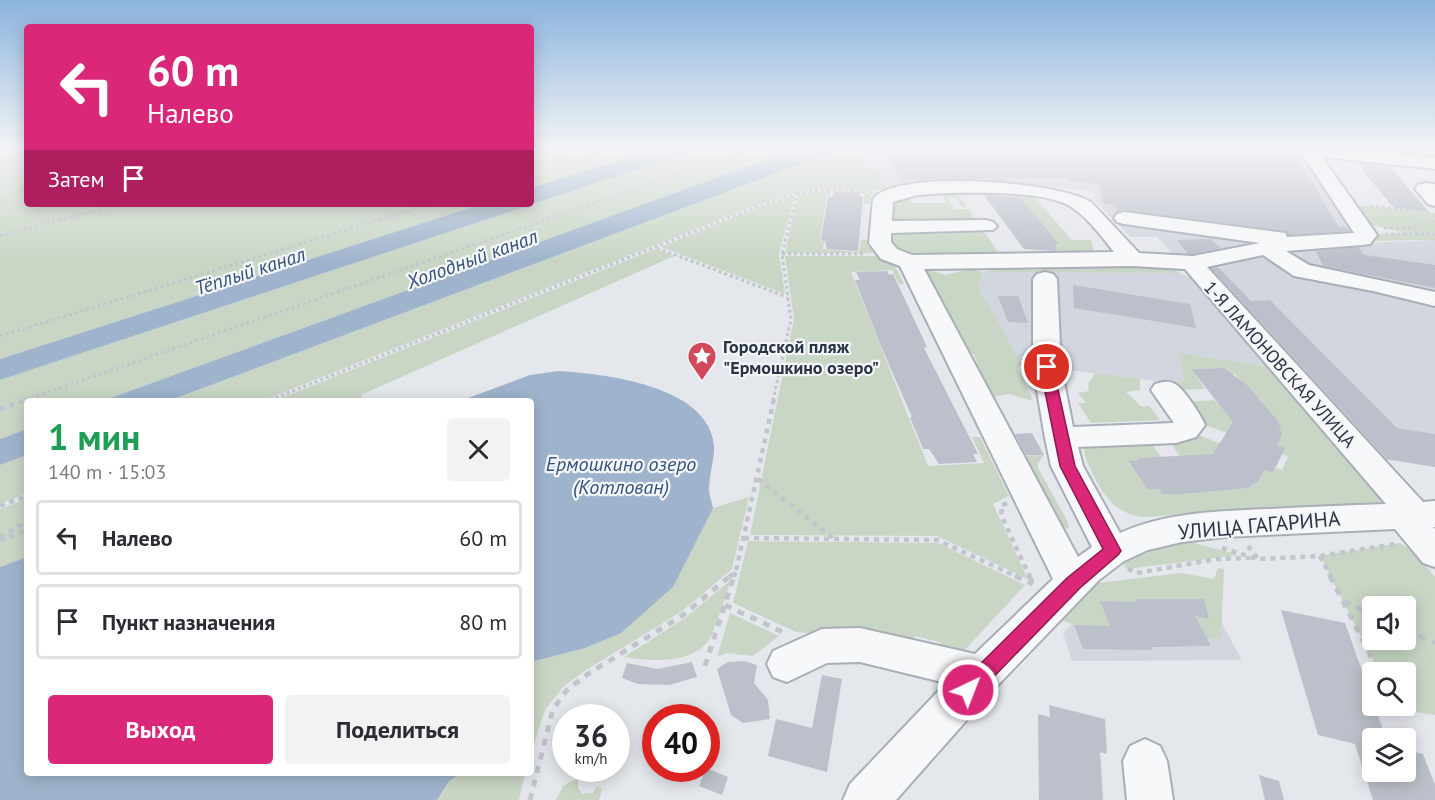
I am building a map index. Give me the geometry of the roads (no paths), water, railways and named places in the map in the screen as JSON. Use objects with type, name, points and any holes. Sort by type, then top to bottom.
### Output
[{"type":"street","name":"1-Я ЛАМОНОВСКАЯ УЛИЦА","points":[[1334,186],[1362,228],[1362,239],[1279,245],[1194,263],[1195,267],[1413,521],[1435,553]]},
{"type":"street","points":[[1132,259],[1079,202],[1067,196],[1025,188],[960,189],[893,193],[883,199],[880,243],[889,254],[909,262],[1132,259],[1194,263]]},
{"type":"street","points":[[960,189],[1011,261]]},
{"type":"street","points":[[1429,206],[1425,189],[1435,190]]},
{"type":"street","points":[[1124,218],[1247,234],[1279,245],[1302,271],[1435,299]]},
{"type":"street","points":[[880,227],[986,226]]},
{"type":"street","points":[[909,262],[1073,583]]},
{"type":"street","points":[[1045,279],[1047,367],[1067,466],[1116,558]]},
{"type":"street","points":[[1060,438],[1176,433],[1185,430],[1190,425],[1188,419],[1165,390]]},
{"type":"street","name":"УЛИЦА ГАГАРИНА","points":[[866,800],[982,674],[1073,583],[1116,558],[1141,538],[1182,529],[1224,524],[1413,521]]},
{"type":"street","points":[[802,656],[840,645],[860,645],[982,674]]},
{"type":"water","points":[[536,186],[587,186],[534,204],[534,187]]},
{"type":"water","points":[[693,186],[741,186],[176,398],[111,398]]},
{"type":"water","points":[[473,207],[524,207],[0,380],[0,359]]},
{"type":"water","name":"Ермошкино озеро (Котлован)","points":[[559,371],[601,375],[651,387],[674,396],[694,409],[707,425],[714,445],[709,485],[713,508],[673,587],[621,633],[585,648],[534,661],[534,398],[468,398],[530,375]]},
{"type":"water","points":[[24,430],[24,456],[0,465],[0,439]]},
{"type":"water","points":[[24,558],[24,776],[457,776],[449,781],[437,800],[0,800],[0,567]]},
{"type":"place","name":"Городской пляж \"Ермошкино озеро\"","points":[[702,382]]},
{"type":"water label","name":"Холодный канал","points":[[472,259]]},
{"type":"water label","name":"Тёплый канал","points":[[250,271]]}]
